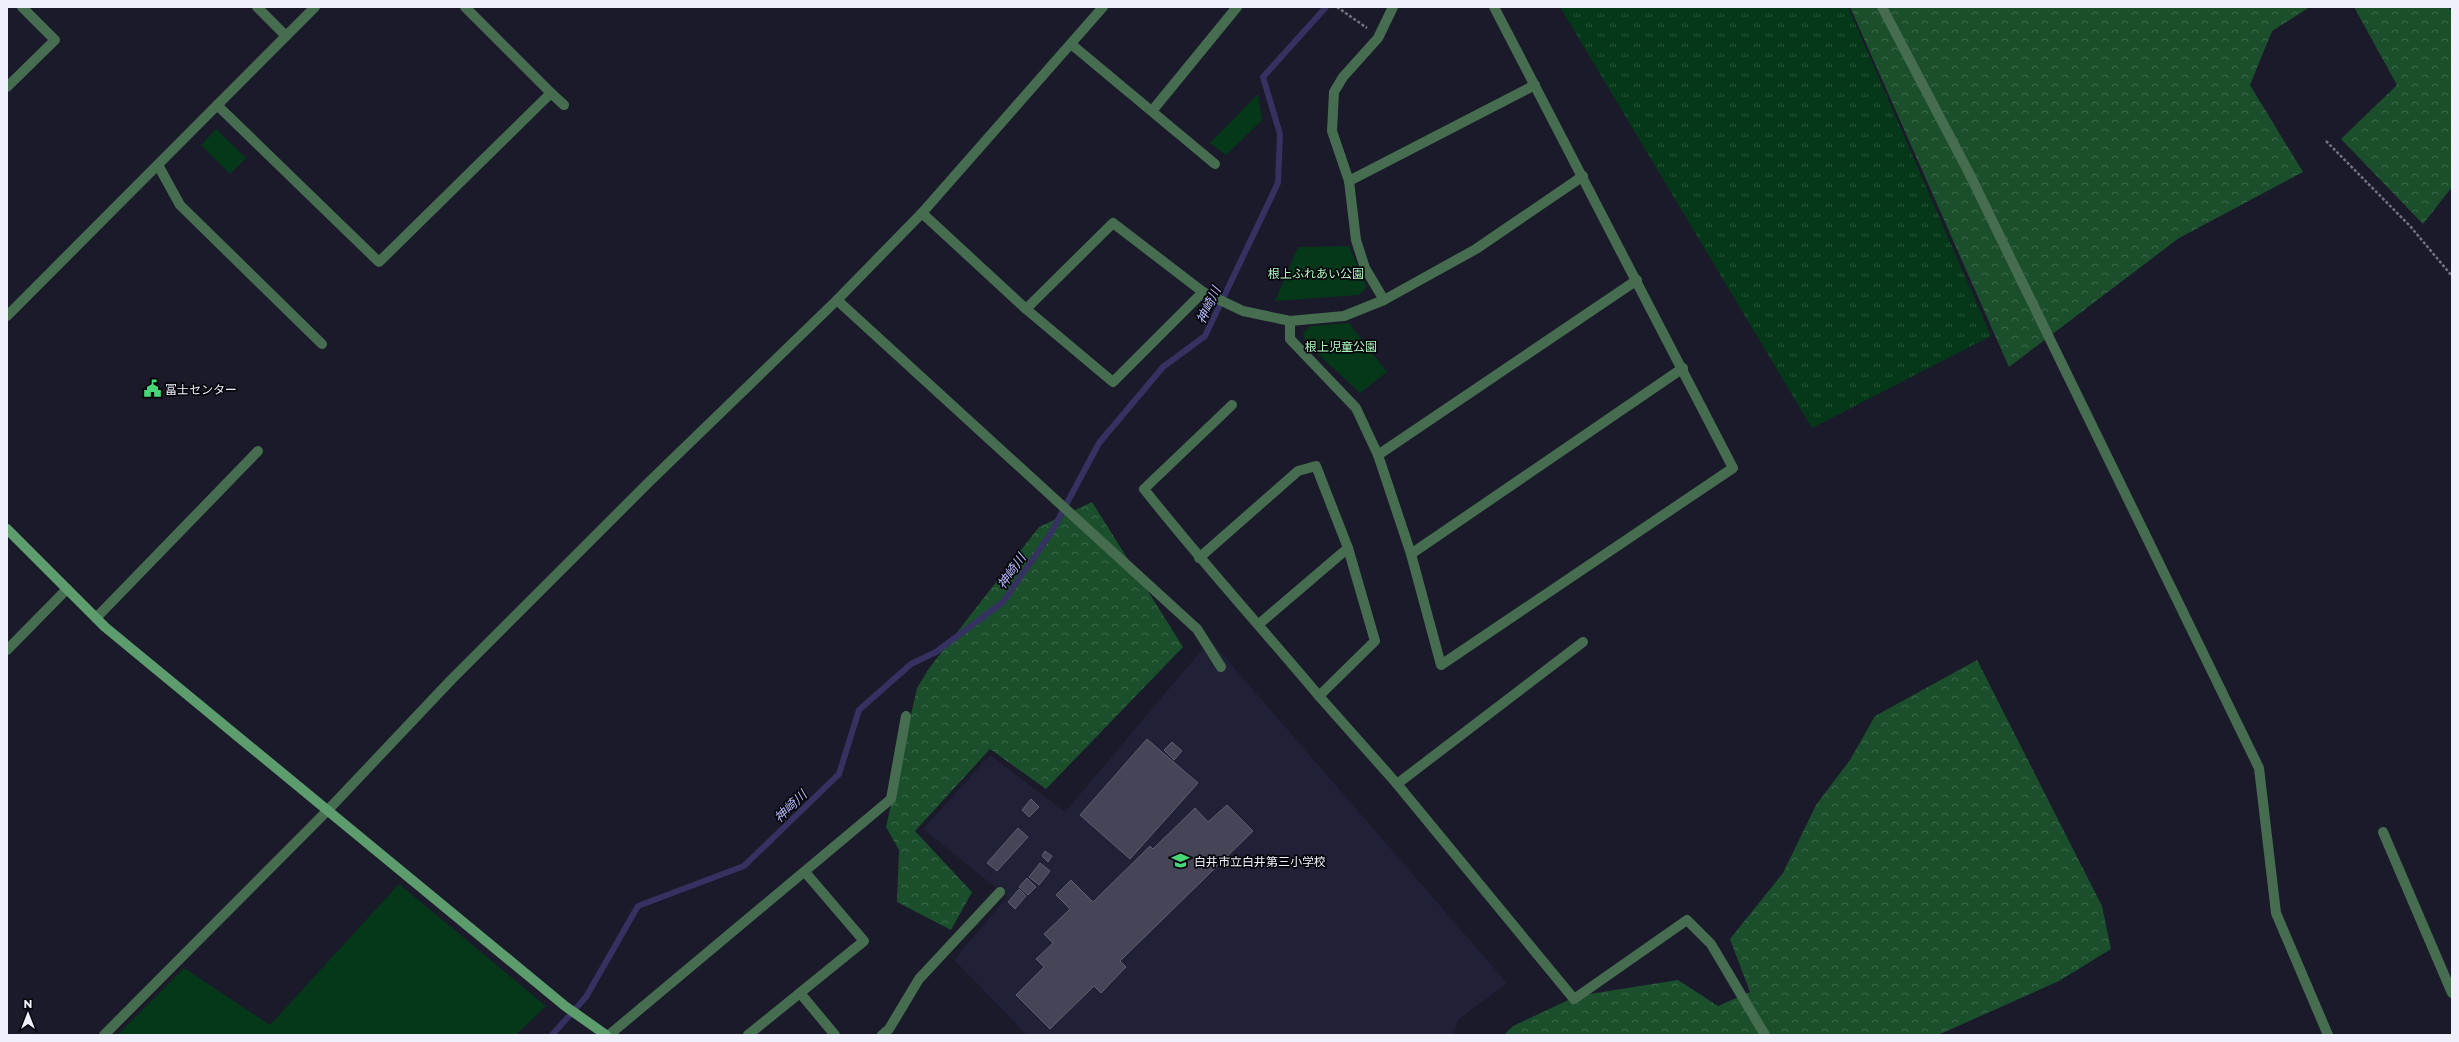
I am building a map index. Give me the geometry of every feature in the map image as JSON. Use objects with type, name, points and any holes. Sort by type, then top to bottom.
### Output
[{"type":"street","points":[[7,87],[55,40],[22,7]]},
{"type":"street","points":[[257,7],[286,36]]},
{"type":"street","points":[[7,316],[315,7]]},
{"type":"street","points":[[465,7],[564,105]]},
{"type":"street","points":[[104,1035],[328,810],[451,680],[837,300],[922,213],[1103,7]]},
{"type":"street","points":[[1152,111],[1237,7]]},
{"type":"street","points":[[1384,300],[1365,268],[1356,240],[1349,181],[1332,131],[1334,92],[1343,77],[1378,38],[1394,7]]},
{"type":"street","points":[[1290,321],[1290,339],[1356,408],[1378,455],[1411,554],[1441,666],[1733,468],[1683,368],[1494,7]]},
{"type":"street","points":[[1882,7],[1968,171],[2259,768],[2276,913],[2328,1035]]},
{"type":"street","points":[[1071,44],[1215,164]]},
{"type":"street","points":[[1349,181],[1535,85]]},
{"type":"street","points":[[217,105],[379,262],[551,93]]},
{"type":"street","points":[[158,165],[180,205],[322,344]]},
{"type":"street","points":[[1026,309],[1114,223],[1203,292],[1243,311],[1290,321],[1344,316],[1384,300],[1476,249],[1583,176]]},
{"type":"street","points":[[922,213],[1026,309],[1113,382],[1203,292]]},
{"type":"street","points":[[1378,455],[1637,280]]},
{"type":"street","points":[[837,300],[1198,629],[1221,668]]},
{"type":"street","points":[[1411,554],[1683,368]]},
{"type":"street","points":[[1232,405],[1144,489],[1199,558],[1259,624],[1319,696],[1397,784],[1574,999],[1687,920],[1711,944],[1765,1035]]},
{"type":"street","points":[[96,618],[258,451]]},
{"type":"street","points":[[1199,558],[1298,471],[1316,466],[1348,548],[1375,641],[1319,696]]},
{"type":"street","points":[[7,529],[96,618],[205,711],[328,810],[565,1006],[608,1035],[806,872],[891,798],[906,716]]},
{"type":"street","points":[[1259,624],[1348,548]]},
{"type":"street","points":[[7,650],[67,589]]},
{"type":"street","points":[[1397,784],[1583,642]]},
{"type":"street","points":[[2383,832],[2452,993]]},
{"type":"street","points":[[748,1035],[864,941],[806,872]]},
{"type":"street","points":[[882,1035],[889,1029],[919,979],[1000,892]]},
{"type":"street","points":[[800,993],[835,1035]]},
{"type":"path","points":[[1337,7],[1378,38]]},
{"type":"path","points":[[2326,141],[2410,226],[2452,276]]},
{"type":"shaded area","name":"白井市立白井第三小学校","points":[[1210,640],[1507,983],[1458,1020],[1454,1035],[1027,1035],[954,960],[1007,897],[923,829],[990,755],[1065,812]]},
{"type":"green space","points":[[1560,7],[1848,7],[1991,336],[1812,428]]},
{"type":"green space","points":[[1850,7],[2310,7],[2272,31],[2250,85],[2303,172],[2179,238],[2009,367]]},
{"type":"green space","points":[[2354,7],[2447,7],[2452,10],[2452,187],[2423,224],[2341,139],[2397,85]]},
{"type":"green space","points":[[1258,94],[1262,120],[1226,155],[1210,143]]},
{"type":"green space","points":[[216,129],[246,158],[230,174],[201,145]]},
{"type":"green space","name":"根上ふれあい公園","points":[[1349,246],[1367,287],[1359,295],[1275,301],[1298,247]]},
{"type":"green space","name":"根上児童公園","points":[[1349,323],[1387,372],[1360,393],[1305,342],[1303,333],[1311,326]]},
{"type":"green space","points":[[1092,502],[1183,647],[1046,789],[990,749],[915,831],[972,892],[951,930],[897,902],[899,850],[886,827],[917,688],[930,667],[1039,527]]},
{"type":"green space","points":[[1977,660],[2102,906],[2111,949],[2059,981],[1938,1035],[1504,1035],[1513,1026],[1577,996],[1678,980],[1718,1006],[1750,992],[1730,939],[1783,873],[1816,805],[1850,760],[1875,716]]},
{"type":"green space","points":[[399,884],[546,1006],[516,1035],[117,1035],[184,968],[270,1025]]},
{"type":"building","points":[[1147,739],[1198,783],[1130,859],[1080,815]]},
{"type":"building","points":[[1172,742],[1182,751],[1174,760],[1164,750]]},
{"type":"building","points":[[1031,799],[1039,807],[1029,817],[1022,810]]},
{"type":"building","points":[[1227,805],[1253,831],[1120,961],[1126,967],[1101,993],[1094,986],[1050,1029],[1016,995],[1044,967],[1036,959],[1053,943],[1044,934],[1070,909],[1056,895],[1071,880],[1093,902],[1150,846],[1153,849],[1195,808],[1208,822]]},
{"type":"building","points":[[1018,828],[1028,837],[997,871],[987,863]]},
{"type":"building","points":[[1045,851],[1052,856],[1048,862],[1042,856]]},
{"type":"building","points":[[1040,863],[1050,871],[1039,885],[1029,877]]},
{"type":"building","points":[[1027,878],[1036,887],[1028,895],[1019,887]]},
{"type":"building","points":[[1019,889],[1026,896],[1015,909],[1008,902]]},
{"type":"waterway","name":"神崎川","points":[[552,1035],[586,997],[638,906],[744,866],[839,774],[859,710],[911,664],[936,652],[1003,602],[1051,533],[1099,443],[1163,367],[1205,336],[1278,183],[1280,134],[1263,77],[1326,7]]},
{"type":"place","name":"冨士センター","points":[[152,389]]},
{"type":"place","name":"白井市立白井第三小学校","points":[[1181,861]]}]
